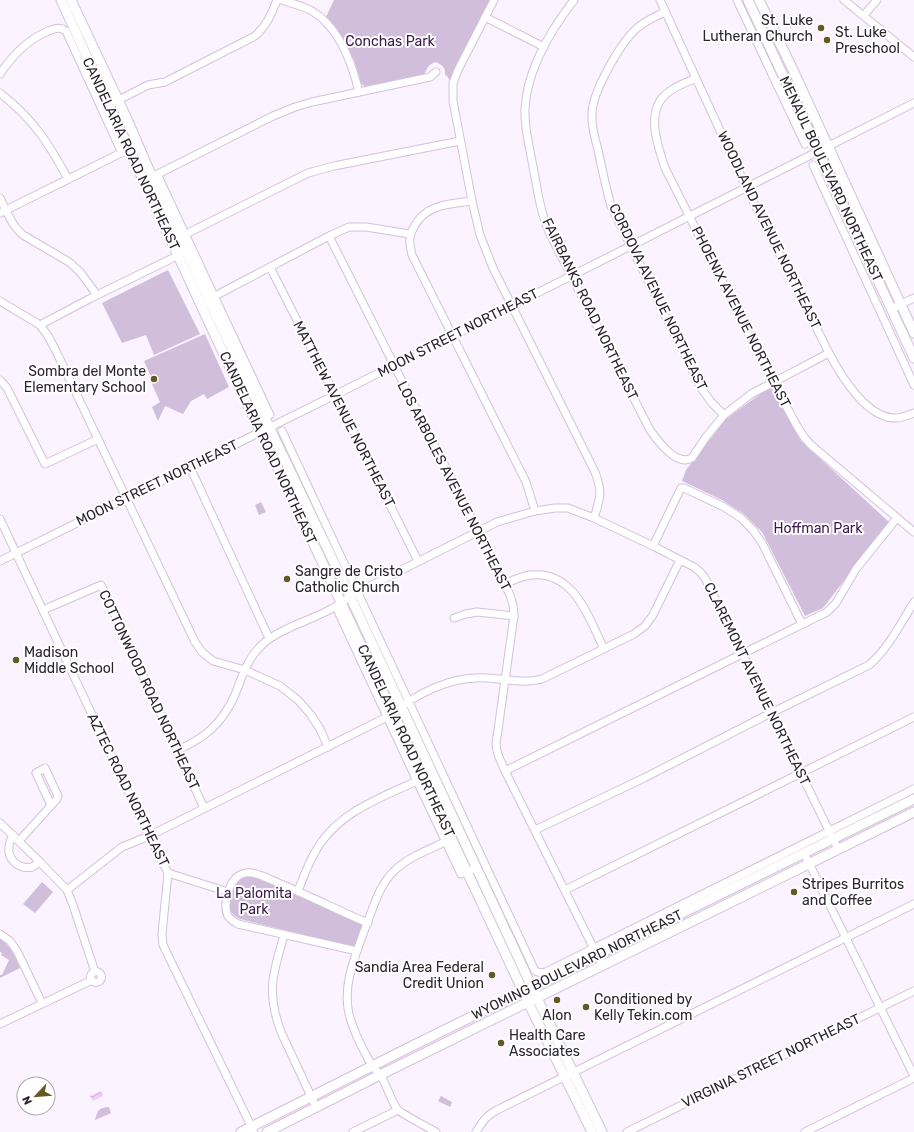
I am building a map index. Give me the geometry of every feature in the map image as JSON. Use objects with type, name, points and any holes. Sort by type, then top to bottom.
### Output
[{"type":"main road","name":"CANDELARIA ROAD NORTHEAST","points":[[61,0],[113,102]]},
{"type":"main road","name":"CANDELARIA ROAD NORTHEAST","points":[[71,0],[113,102],[143,182],[288,489],[339,605],[390,715],[528,989]]},
{"type":"main road","name":"MENAUL BOULEVARD NORTHEAST","points":[[748,0],[914,358]]},
{"type":"main road","name":"MENAUL BOULEVARD NORTHEAST","points":[[759,0],[914,333]]},
{"type":"main road","name":"CANDELARIA ROAD NORTHEAST","points":[[130,149],[155,176],[187,252],[269,428],[354,594],[405,705],[532,1000],[599,1132]]},
{"type":"main road","name":"WYOMING BOULEVARD NORTHEAST","points":[[241,1132],[253,1129],[311,1096],[528,989],[596,952],[804,853],[831,835],[914,799]]},
{"type":"main road","name":"WYOMING BOULEVARD NORTHEAST","points":[[268,1132],[602,965],[914,812]]},
{"type":"street","points":[[113,102],[148,85],[165,82],[255,36],[263,29],[277,0]]},
{"type":"street","points":[[280,0],[291,2],[312,11],[328,23],[339,39],[349,59],[355,74],[359,92]]},
{"type":"street","points":[[494,0],[458,70],[453,83],[453,101],[460,141],[480,235],[512,306],[598,478],[601,497],[594,518]]},
{"type":"street","name":"FAIRBANKS ROAD NORTHEAST","points":[[574,0],[563,14],[533,70],[525,109],[526,127],[542,212],[550,234],[650,430],[658,442],[675,457],[688,460],[692,458],[706,437],[724,415]]},
{"type":"street","name":"WOODLAND AVENUE NORTHEAST","points":[[660,0],[746,187],[839,371],[850,388],[877,413],[886,417],[896,418],[906,417],[914,413]]},
{"type":"street","points":[[737,0],[805,144]]},
{"type":"street","points":[[844,0],[912,52]]},
{"type":"street","points":[[864,16],[877,0]]},
{"type":"street","name":"CORDOVA AVENUE NORTHEAST","points":[[665,12],[645,21],[637,28],[612,62],[596,96],[592,113],[592,126],[611,206],[700,386],[711,402],[724,415]]},
{"type":"street","points":[[485,17],[544,47]]},
{"type":"street","points":[[0,74],[21,48],[36,36],[56,28],[62,28],[66,31],[130,149],[3,212]]},
{"type":"street","points":[[143,182],[274,116],[295,107],[430,77],[436,72]]},
{"type":"street","name":"PHOENIX AVENUE NORTHEAST","points":[[696,78],[670,90],[663,97],[656,110],[654,124],[665,168],[773,382],[804,437],[811,445],[914,532]]},
{"type":"street","points":[[0,93],[14,104],[39,130],[68,180]]},
{"type":"street","name":"MOON STREET NORTHEAST","points":[[0,561],[335,395],[914,103]]},
{"type":"street","points":[[186,234],[308,173],[334,166],[460,141]]},
{"type":"street","points":[[813,165],[914,385]]},
{"type":"street","points":[[155,176],[186,234],[270,415]]},
{"type":"street","points":[[0,198],[3,212],[18,231],[69,262],[80,272],[97,295]]},
{"type":"street","points":[[472,201],[430,209],[422,215],[410,234],[410,246],[412,255],[526,482],[535,511]]},
{"type":"street","points":[[215,296],[349,227],[366,227],[410,234]]},
{"type":"street","name":"LOS ARBOLES AVENUE NORTHEAST","points":[[329,236],[505,584],[513,605],[514,616],[504,679],[496,751],[602,965]]},
{"type":"street","points":[[40,325],[97,295],[187,252]]},
{"type":"street","name":"MATTHEW AVENUE NORTHEAST","points":[[270,267],[418,561]]},
{"type":"street","points":[[891,309],[914,298]]},
{"type":"street","points":[[0,301],[40,325],[48,336],[195,642],[202,652],[213,661],[244,670],[280,686],[298,700],[311,715],[320,729],[328,747]]},
{"type":"street","points":[[724,415],[751,394],[829,353]]},
{"type":"street","points":[[0,380],[7,388],[45,464],[98,439]]},
{"type":"street","points":[[282,431],[354,594]]},
{"type":"street","points":[[190,467],[269,638]]},
{"type":"street","points":[[653,546],[681,488],[684,488],[724,507],[741,518],[753,530],[762,543],[802,624]]},
{"type":"street","name":"CLAREMONT AVENUE NORTHEAST","points":[[178,750],[207,734],[228,709],[250,658],[269,638],[339,605],[354,594],[497,522],[535,511],[568,508],[594,518],[653,546],[694,567],[705,578],[838,849]]},
{"type":"street","points":[[505,771],[827,612],[836,603],[856,569],[897,518]]},
{"type":"street","name":"AZTEC ROAD NORTHEAST","points":[[0,519],[149,836],[168,873],[162,934],[163,945],[253,1129]]},
{"type":"street","points":[[67,890],[122,847],[149,836],[328,747],[390,715],[405,705],[444,684],[468,678],[504,679],[524,682],[542,679],[634,634],[645,626],[653,614],[680,560]]},
{"type":"street","points":[[505,584],[531,575],[543,575],[556,578],[569,587],[579,599],[604,649]]},
{"type":"street","name":"COTTONWOOD ROAD NORTHEAST","points":[[43,610],[100,584],[204,808]]},
{"type":"street","points":[[535,830],[644,778],[869,665],[877,658],[911,613],[914,602]]},
{"type":"street","points":[[454,618],[477,612],[514,616]]},
{"type":"street","points":[[405,705],[532,967],[535,971],[541,973],[596,952],[831,835],[914,789]]},
{"type":"street","points":[[390,715],[416,781],[461,874],[476,868]]},
{"type":"street","points":[[565,890],[914,717]]},
{"type":"street","points":[[19,841],[57,799],[58,796],[45,768],[36,773],[51,805]]},
{"type":"street","points":[[298,891],[314,854],[335,825],[358,809],[416,781]]},
{"type":"street","points":[[0,823],[67,890],[95,972],[101,974],[102,979],[97,982],[92,980],[0,1024]]},
{"type":"street","points":[[13,835],[8,847],[9,856],[15,864],[22,867],[31,867],[40,862]]},
{"type":"street","points":[[436,1132],[398,1110],[380,1075],[372,1066],[354,1029],[349,1015],[347,989],[357,951],[377,895],[386,880],[395,870],[409,860],[445,842]]},
{"type":"street","points":[[804,853],[914,1077],[805,1132]]},
{"type":"street","points":[[168,873],[228,892]]},
{"type":"street","points":[[357,951],[238,924],[232,921],[228,916],[226,901],[228,892],[235,879],[244,873],[250,873],[298,891],[368,923]]},
{"type":"street","points":[[476,1132],[482,1122],[489,1115],[914,904]]},
{"type":"street","points":[[0,934],[10,941],[17,951],[42,1003]]},
{"type":"street","points":[[284,935],[276,963],[273,981],[273,995],[277,1020],[281,1032],[316,1107]]},
{"type":"street","name":"VIRGINIA STREET NORTHEAST","points":[[627,1132],[914,991]]},
{"type":"street","points":[[353,1132],[398,1110]]},
{"type":"green space","name":"Conchas Park","points":[[334,0],[490,0],[457,63],[450,81],[445,75],[445,70],[443,67],[435,62],[428,67],[424,75],[367,87],[361,83],[357,74],[355,63],[349,51],[339,33],[326,17]]},
{"type":"green space","points":[[168,270],[200,334],[154,355],[146,335],[122,343],[102,303]]},
{"type":"green space","points":[[205,334],[229,387],[207,399],[204,394],[191,401],[183,414],[165,406],[158,421],[152,407],[160,402],[152,384],[155,378],[152,379],[144,361]]},
{"type":"green space","name":"Hoffman Park","points":[[770,387],[801,441],[889,522],[823,608],[805,616],[762,532],[744,514],[722,500],[682,481],[686,470],[726,419]]},
{"type":"green space","points":[[261,502],[266,512],[259,515],[255,505]]},
{"type":"green space","name":"La Palomita Park","points":[[252,876],[360,923],[362,925],[356,946],[353,947],[237,917],[230,910],[233,890],[239,880]]},
{"type":"green space","points":[[42,882],[53,892],[35,913],[23,904]]},
{"type":"green space","points":[[0,939],[10,948],[20,968],[0,978],[0,975],[2,975],[9,960],[1,955]]},
{"type":"green space","points":[[441,1096],[452,1102],[450,1107],[438,1101]]},
{"type":"green space","points":[[109,1107],[111,1113],[95,1120],[99,1110]]},
{"type":"water","points":[[101,1091],[103,1096],[93,1101],[90,1096]]},
{"type":"place","name":"St. Luke Lutheran Church","points":[[821,28]]},
{"type":"place","name":"St. Luke Preschool","points":[[827,40]]},
{"type":"place","name":"Sombra del Monte Elementary School","points":[[154,379]]},
{"type":"place","name":"Sangre de Cristo Catholic Church","points":[[287,579]]},
{"type":"place","name":"Madison Middle School","points":[[16,660]]},
{"type":"place","name":"Stripes Burritos and Coffee","points":[[794,892]]},
{"type":"place","name":"Sandia Area Federal Credit Union","points":[[492,975]]},
{"type":"place","name":"Alon","points":[[557,1000]]},
{"type":"place","name":"Conditioned by Kelly Tekin.com","points":[[586,1007]]},
{"type":"place","name":"Health Care Associates","points":[[501,1043]]}]
